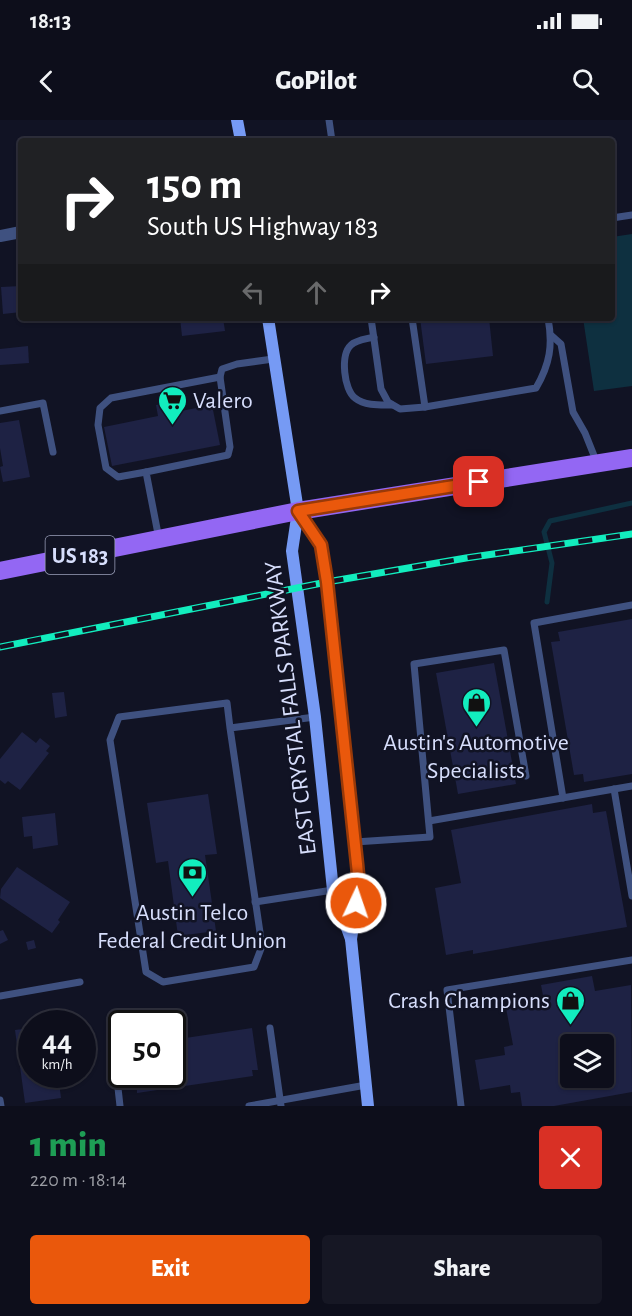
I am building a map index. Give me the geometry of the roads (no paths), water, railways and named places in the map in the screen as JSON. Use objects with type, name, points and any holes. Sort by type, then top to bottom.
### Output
[{"type":"main road","points":[[237,120],[240,138]]},
{"type":"main road","points":[[268,321],[298,511]]},
{"type":"main road","name":"US 183","points":[[0,571],[298,511],[632,458]]},
{"type":"main road","name":"EAST CRYSTAL FALLS PARKWAY","points":[[298,511],[292,552],[315,717],[333,890],[351,939]]},
{"type":"main road","name":"EAST CRYSTAL FALLS PARKWAY","points":[[298,511],[321,545],[327,582],[359,885],[351,939],[368,1106]]},
{"type":"street","points":[[0,236],[18,233]]},
{"type":"lane","points":[[329,120],[332,138]]},
{"type":"lane","points":[[615,218],[632,215]]},
{"type":"lane","points":[[371,321],[381,389],[388,402],[400,409],[425,407],[536,388],[547,370],[552,336],[550,321]]},
{"type":"lane","points":[[412,321],[425,407]]},
{"type":"lane","points":[[552,336],[561,344],[573,412],[585,433],[597,463]]},
{"type":"lane","points":[[374,337],[352,344],[347,351],[344,360],[349,392],[365,403],[393,405]]},
{"type":"lane","points":[[220,376],[111,398],[100,408],[98,425],[106,468],[118,477],[228,455],[230,447],[220,376],[222,369],[226,366],[273,359]]},
{"type":"lane","points":[[0,411],[43,403],[53,452]]},
{"type":"lane","points":[[146,472],[159,539]]},
{"type":"lane","points":[[563,798],[534,623],[632,605]]},
{"type":"lane","points":[[355,842],[430,837],[414,664],[504,650],[526,776]]},
{"type":"lane","points":[[227,703],[230,728],[261,946],[254,967],[163,982],[146,972],[110,740],[119,717],[227,703]]},
{"type":"lane","points":[[230,728],[315,717]]},
{"type":"lane","points":[[429,821],[632,786]]},
{"type":"lane","points":[[614,789],[632,896]]},
{"type":"lane","points":[[255,902],[333,890]]},
{"type":"lane","points":[[461,1106],[447,990],[632,960]]},
{"type":"lane","points":[[0,996],[80,982]]},
{"type":"lane","points":[[270,1028],[280,1104]]},
{"type":"lane","points":[[249,1106],[280,1104],[366,1086]]},
{"type":"lane","points":[[118,1088],[120,1106]]},
{"type":"lane","points":[[0,1100],[1,1106]]},
{"type":"water","points":[[632,234],[632,386],[594,391],[583,321],[615,321],[615,237]]},
{"type":"waterway","points":[[547,602],[552,563],[544,532],[550,521],[632,503]]},
{"type":"railway","points":[[0,647],[327,582],[466,558],[632,534]]},
{"type":"place","name":"Valero","points":[[172,426]]},
{"type":"place","name":"Austin's Automotive Specialists","points":[[476,728]]},
{"type":"place","name":"Austin Telco Federal Credit Union","points":[[192,898]]},
{"type":"place","name":"Crash Champions","points":[[571,1026]]}]
